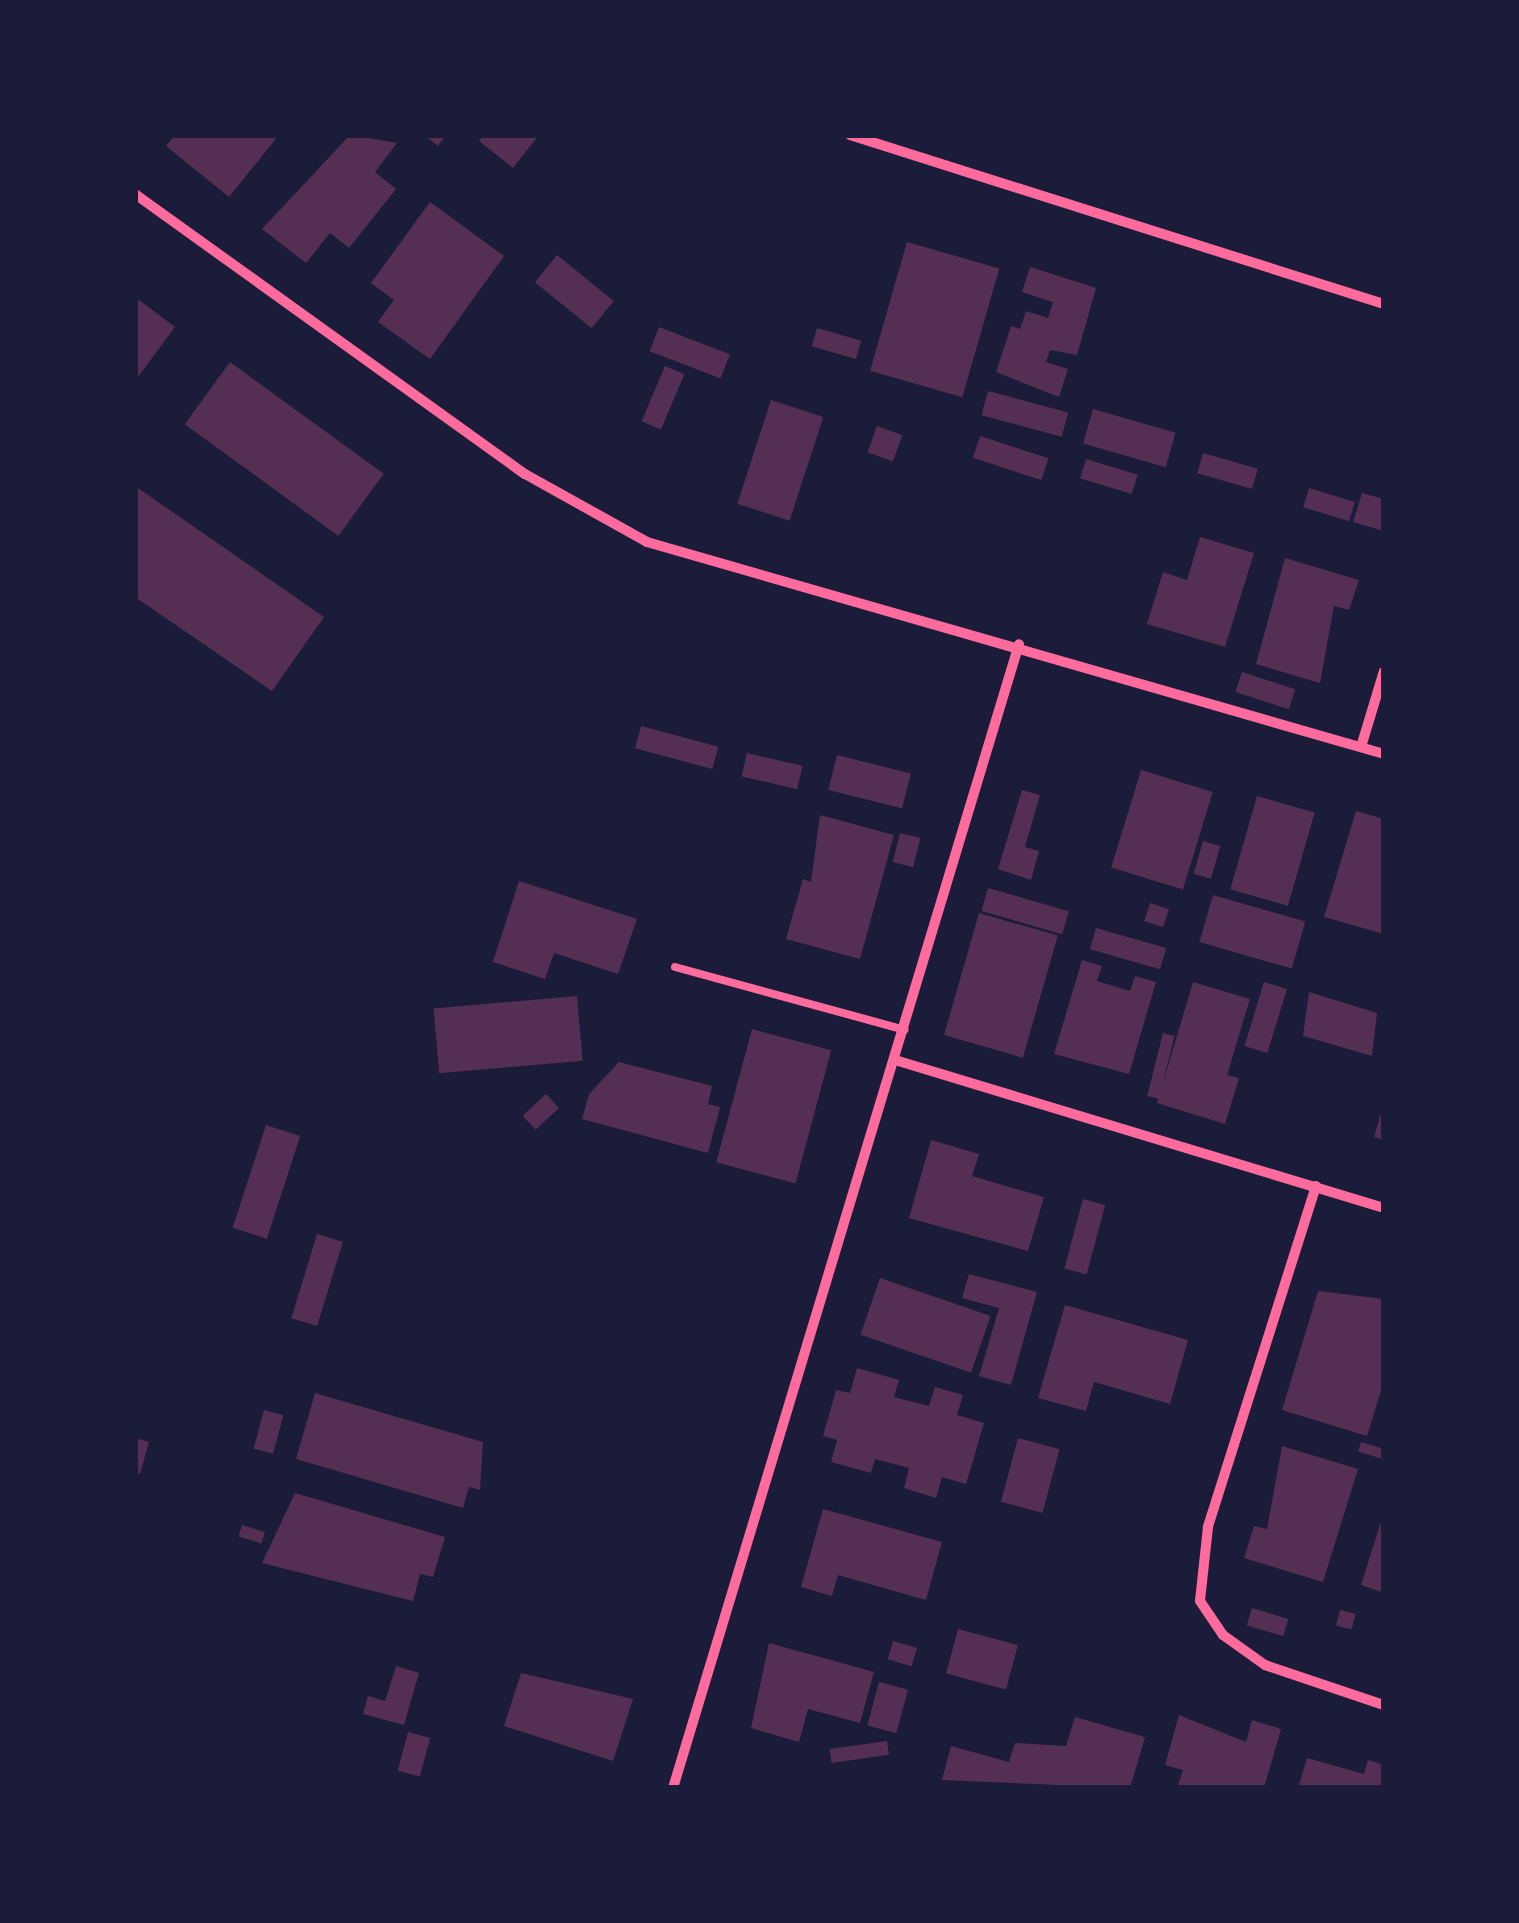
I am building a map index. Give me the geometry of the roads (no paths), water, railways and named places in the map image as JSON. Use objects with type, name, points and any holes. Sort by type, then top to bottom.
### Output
[{"type":"street","points":[[850,135],[1384,304]]},
{"type":"street","points":[[135,194],[524,474],[647,542],[1019,644],[1384,754]]},
{"type":"street","points":[[673,1788],[1019,644]]},
{"type":"street","points":[[1361,747],[1384,670]]},
{"type":"street","points":[[896,1060],[1384,1208]]},
{"type":"street","points":[[1316,1186],[1208,1527],[1200,1601],[1224,1636],[1264,1665],[1384,1705]]},
{"type":"lane","points":[[675,967],[905,1030]]}]
